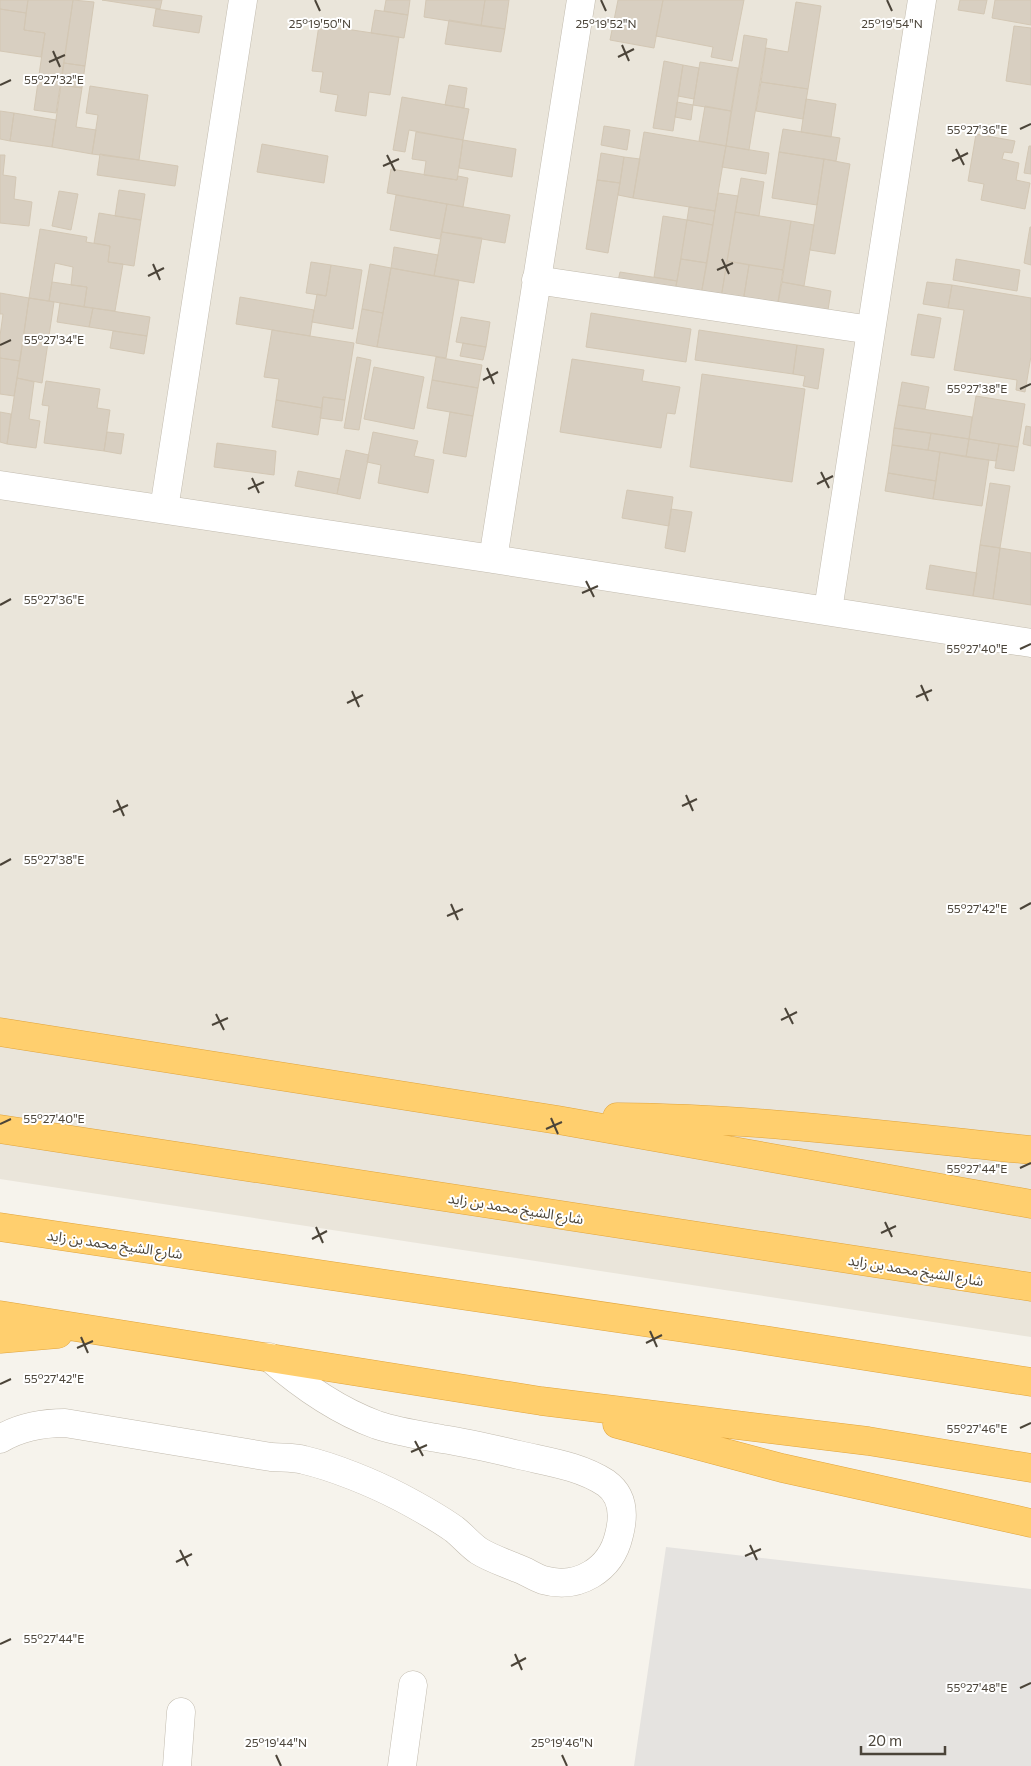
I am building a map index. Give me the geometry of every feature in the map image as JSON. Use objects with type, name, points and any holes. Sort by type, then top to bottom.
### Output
[{"type":"highway","points":[[0,1032],[558,1120],[1031,1204]]},
{"type":"highway","points":[[558,1120],[625,1117],[731,1120],[1031,1150]]},
{"type":"highway","name":"شارع الشيخ محمد بن زايد","points":[[0,1129],[1031,1287]]},
{"type":"highway","name":"شارع الشيخ محمد بن زايد","points":[[0,1227],[728,1334],[1031,1382]]},
{"type":"highway","points":[[0,1315],[541,1401],[868,1441],[1031,1468]]},
{"type":"highway","points":[[0,1339],[46,1336],[92,1329]]},
{"type":"highway","points":[[541,1401],[621,1426],[719,1452],[1031,1523]]},
{"type":"street","points":[[164,508],[244,0]]},
{"type":"street","points":[[493,559],[581,0]]},
{"type":"street","points":[[828,610],[922,0]]},
{"type":"street","points":[[536,280],[871,330]]},
{"type":"street","points":[[0,485],[164,508],[1031,642]]},
{"type":"street","points":[[0,1440],[32,1426],[65,1423],[271,1457],[302,1459],[336,1470],[398,1496],[454,1530],[479,1551],[541,1580],[569,1582],[587,1577],[598,1571],[610,1557],[619,1539],[622,1513],[621,1504],[614,1491],[604,1483],[581,1470],[378,1425],[348,1413],[320,1397],[293,1378],[269,1357]]},
{"type":"street","points":[[402,1766],[413,1685]]},
{"type":"street","points":[[177,1766],[182,1712]]},
{"type":"shaded area","points":[[0,0],[1031,0],[1031,1337],[0,1179]]},
{"type":"shaded area","points":[[666,1547],[1031,1589],[1031,1766],[634,1766]]},
{"type":"building","points":[[0,0],[28,0],[26,13],[0,9]]},
{"type":"building","points":[[28,0],[73,0],[56,113],[34,110],[45,33],[24,30]]},
{"type":"building","points":[[73,0],[94,2],[85,66],[64,63]]},
{"type":"building","points":[[102,0],[162,0],[160,9]]},
{"type":"building","points":[[386,0],[410,0],[408,15],[384,11]]},
{"type":"building","points":[[426,0],[485,0],[481,26],[424,17]]},
{"type":"building","points":[[485,0],[509,0],[505,29],[481,26]]},
{"type":"building","points":[[618,0],[663,0],[654,48],[610,40]]},
{"type":"building","points":[[663,0],[744,0],[732,61],[711,57],[713,47],[656,36]]},
{"type":"building","points":[[960,0],[987,0],[984,14],[958,10]]},
{"type":"building","points":[[995,0],[1031,0],[1031,25],[992,18]]},
{"type":"building","points":[[796,2],[821,6],[808,89],[761,82],[766,48],[788,52]]},
{"type":"building","points":[[0,9],[26,13],[24,30],[45,33],[41,57],[0,51]]},
{"type":"building","points":[[156,9],[202,16],[199,33],[153,26]]},
{"type":"building","points":[[375,10],[408,15],[404,38],[371,33]]},
{"type":"building","points":[[449,20],[505,29],[501,52],[445,44]]},
{"type":"building","points":[[319,25],[399,37],[390,95],[369,92],[366,116],[335,111],[338,95],[320,92],[323,72],[312,71]]},
{"type":"building","points":[[1014,26],[1031,28],[1031,85],[1006,81]]},
{"type":"building","points":[[744,35],[767,39],[749,150],[726,146]]},
{"type":"building","points":[[664,61],[683,65],[673,131],[653,128]]},
{"type":"building","points":[[700,62],[738,68],[731,111],[693,105]]},
{"type":"building","points":[[64,63],[85,66],[82,88],[61,85]]},
{"type":"building","points":[[683,65],[699,68],[694,99],[678,96]]},
{"type":"building","points":[[761,82],[808,89],[803,119],[756,111]]},
{"type":"building","points":[[61,85],[82,88],[76,127],[96,130],[92,154],[52,147]]},
{"type":"building","points":[[449,85],[467,88],[464,108],[445,105]]},
{"type":"building","points":[[90,86],[148,95],[139,160],[92,154],[98,115],[86,113]]},
{"type":"building","points":[[402,97],[469,109],[463,140],[409,130],[405,152],[393,150]]},
{"type":"building","points":[[806,99],[836,104],[831,137],[801,132]]},
{"type":"building","points":[[677,102],[693,105],[691,120],[675,117]]},
{"type":"building","points":[[705,106],[731,111],[726,146],[699,141]]},
{"type":"building","points":[[0,111],[14,113],[10,141],[0,139]]},
{"type":"building","points":[[14,113],[56,120],[52,147],[10,141]]},
{"type":"building","points":[[604,126],[630,130],[627,150],[601,145]]},
{"type":"building","points":[[783,129],[840,138],[836,161],[779,152]]},
{"type":"building","points":[[416,132],[463,140],[457,180],[424,175],[426,161],[412,159]]},
{"type":"building","points":[[644,132],[726,146],[715,211],[633,198]]},
{"type":"building","points":[[976,134],[1015,141],[1012,153],[1004,152],[1002,159],[1019,163],[1016,180],[1030,183],[1025,209],[981,200],[984,184],[968,181]]},
{"type":"building","points":[[463,140],[516,149],[512,177],[459,168]]},
{"type":"building","points":[[262,144],[328,156],[324,183],[257,172]]},
{"type":"building","points":[[726,146],[769,153],[766,174],[722,167]]},
{"type":"building","points":[[1029,146],[1031,146],[1031,174],[1024,173]]},
{"type":"building","points":[[779,152],[824,159],[817,205],[772,198]]},
{"type":"building","points":[[601,153],[624,157],[620,183],[597,180]]},
{"type":"building","points":[[100,154],[178,166],[175,186],[97,175]]},
{"type":"building","points":[[0,155],[5,155],[3,175],[16,177],[14,199],[32,202],[29,226],[0,223]]},
{"type":"building","points":[[624,157],[640,159],[633,198],[618,195]]},
{"type":"building","points":[[824,159],[850,164],[835,254],[810,250]]},
{"type":"building","points":[[391,169],[457,180],[458,176],[468,178],[463,207],[387,193]]},
{"type":"building","points":[[741,178],[764,182],[759,216],[735,212]]},
{"type":"building","points":[[597,180],[620,183],[608,253],[586,249]]},
{"type":"building","points":[[119,190],[145,194],[141,220],[115,216]]},
{"type":"building","points":[[59,191],[78,194],[71,230],[52,226]]},
{"type":"building","points":[[718,193],[738,196],[721,298],[701,295]]},
{"type":"building","points":[[396,195],[447,204],[440,239],[390,230]]},
{"type":"building","points":[[447,204],[510,215],[505,243],[442,232]]},
{"type":"building","points":[[689,207],[715,211],[713,225],[687,220]]},
{"type":"building","points":[[735,212],[791,221],[783,270],[727,261]]},
{"type":"building","points":[[99,213],[141,220],[134,266],[108,262],[110,246],[94,243]]},
{"type":"building","points":[[663,216],[687,220],[677,281],[654,277]]},
{"type":"building","points":[[687,220],[713,225],[707,263],[681,259]]},
{"type":"building","points":[[791,221],[814,225],[804,286],[782,282]]},
{"type":"building","points":[[1031,227],[1031,265],[1024,263]]},
{"type":"building","points":[[40,229],[87,237],[86,242],[110,246],[108,262],[123,264],[115,311],[84,307],[87,287],[71,285],[73,267],[55,263],[49,301],[29,298]]},
{"type":"building","points":[[442,232],[482,238],[474,283],[434,276]]},
{"type":"building","points":[[394,247],[438,255],[434,276],[391,268]]},
{"type":"building","points":[[681,259],[707,263],[701,295],[675,291]]},
{"type":"building","points":[[956,259],[1020,270],[1017,291],[953,280]]},
{"type":"building","points":[[727,261],[749,265],[743,302],[721,298]]},
{"type":"building","points":[[311,262],[331,265],[326,296],[306,293]]},
{"type":"building","points":[[370,264],[391,268],[383,313],[362,309]]},
{"type":"building","points":[[331,265],[362,270],[353,329],[312,322],[317,294],[326,296]]},
{"type":"building","points":[[749,265],[783,270],[777,308],[743,302]]},
{"type":"building","points":[[391,268],[459,280],[446,358],[377,347]]},
{"type":"building","points":[[620,272],[677,281],[675,291],[618,281]]},
{"type":"building","points":[[52,282],[87,287],[84,307],[49,301]]},
{"type":"building","points":[[782,282],[831,291],[827,316],[777,308]]},
{"type":"building","points":[[927,282],[952,285],[948,308],[923,304]]},
{"type":"building","points":[[952,285],[1031,298],[1031,356],[1025,392],[1016,390],[1017,380],[954,370],[964,310],[948,308]]},
{"type":"building","points":[[0,293],[29,298],[20,361],[0,358],[3,314],[0,314]]},
{"type":"building","points":[[240,297],[314,310],[310,336],[236,324]]},
{"type":"building","points":[[29,298],[54,302],[42,383],[17,378]]},
{"type":"building","points":[[60,303],[93,308],[89,327],[57,322]]},
{"type":"building","points":[[93,308],[150,317],[147,336],[89,327]]},
{"type":"building","points":[[362,309],[383,313],[377,347],[356,343]]},
{"type":"building","points":[[591,313],[691,329],[686,362],[586,347]]},
{"type":"building","points":[[918,314],[941,318],[934,358],[911,355]]},
{"type":"building","points":[[461,317],[490,322],[486,347],[456,342]]},
{"type":"building","points":[[272,330],[354,343],[345,400],[323,397],[322,408],[276,400],[279,379],[264,377]]},
{"type":"building","points":[[699,330],[797,345],[793,374],[695,360]]},
{"type":"building","points":[[113,331],[147,336],[144,354],[110,348]]},
{"type":"building","points":[[463,343],[486,347],[483,360],[460,356]]},
{"type":"building","points":[[797,345],[824,349],[818,389],[803,386],[805,376],[793,374]]},
{"type":"building","points":[[357,357],[371,360],[359,430],[344,428]]},
{"type":"building","points":[[436,357],[482,365],[478,388],[432,380]]},
{"type":"building","points":[[0,358],[20,361],[14,396],[0,394]]},
{"type":"building","points":[[572,359],[644,370],[642,381],[680,387],[675,414],[667,413],[661,448],[560,432]]},
{"type":"building","points":[[374,367],[424,377],[414,429],[364,419]]},
{"type":"building","points":[[702,374],[805,389],[792,482],[690,467]]},
{"type":"building","points":[[17,378],[34,382],[29,419],[40,421],[36,448],[7,444]]},
{"type":"building","points":[[432,380],[478,388],[473,416],[427,408]]},
{"type":"building","points":[[46,381],[100,389],[97,408],[110,410],[104,451],[44,443],[49,406],[42,405]]},
{"type":"building","points":[[902,382],[929,387],[925,409],[898,405]]},
{"type":"building","points":[[976,396],[1025,404],[1018,447],[969,439]]},
{"type":"building","points":[[323,397],[345,400],[342,421],[320,418]]},
{"type":"building","points":[[276,400],[322,408],[318,435],[272,427]]},
{"type":"building","points":[[898,405],[972,417],[969,439],[894,428]]},
{"type":"building","points":[[0,412],[11,414],[7,444],[0,442]]},
{"type":"building","points":[[450,412],[473,416],[466,457],[443,453]]},
{"type":"building","points":[[1026,426],[1031,427],[1031,446],[1023,444]]},
{"type":"building","points":[[894,428],[931,433],[928,450],[892,445]]},
{"type":"building","points":[[107,432],[124,434],[121,454],[104,451]]},
{"type":"building","points":[[373,432],[418,441],[414,456],[434,460],[428,493],[378,483],[381,465],[367,462]]},
{"type":"building","points":[[931,433],[969,439],[966,457],[928,450]]},
{"type":"building","points":[[969,439],[999,444],[996,461],[966,457]]},
{"type":"building","points":[[217,443],[276,451],[274,475],[214,467]]},
{"type":"building","points":[[999,444],[1018,447],[1014,471],[995,468]]},
{"type":"building","points":[[892,445],[940,452],[936,481],[888,473]]},
{"type":"building","points":[[346,450],[369,455],[360,499],[337,494]]},
{"type":"building","points":[[940,452],[989,460],[982,506],[933,499]]},
{"type":"building","points":[[298,471],[340,479],[337,494],[295,486]]},
{"type":"building","points":[[888,473],[936,481],[933,499],[885,491]]},
{"type":"building","points":[[990,483],[1010,486],[1000,548],[980,545]]},
{"type":"building","points":[[627,490],[673,497],[669,526],[622,518]]},
{"type":"building","points":[[671,509],[692,512],[685,552],[665,548]]},
{"type":"building","points":[[980,545],[1000,548],[993,599],[973,596]]},
{"type":"building","points":[[1000,548],[1031,553],[1031,605],[993,599]]},
{"type":"building","points":[[930,565],[977,573],[973,596],[926,589]]}]
